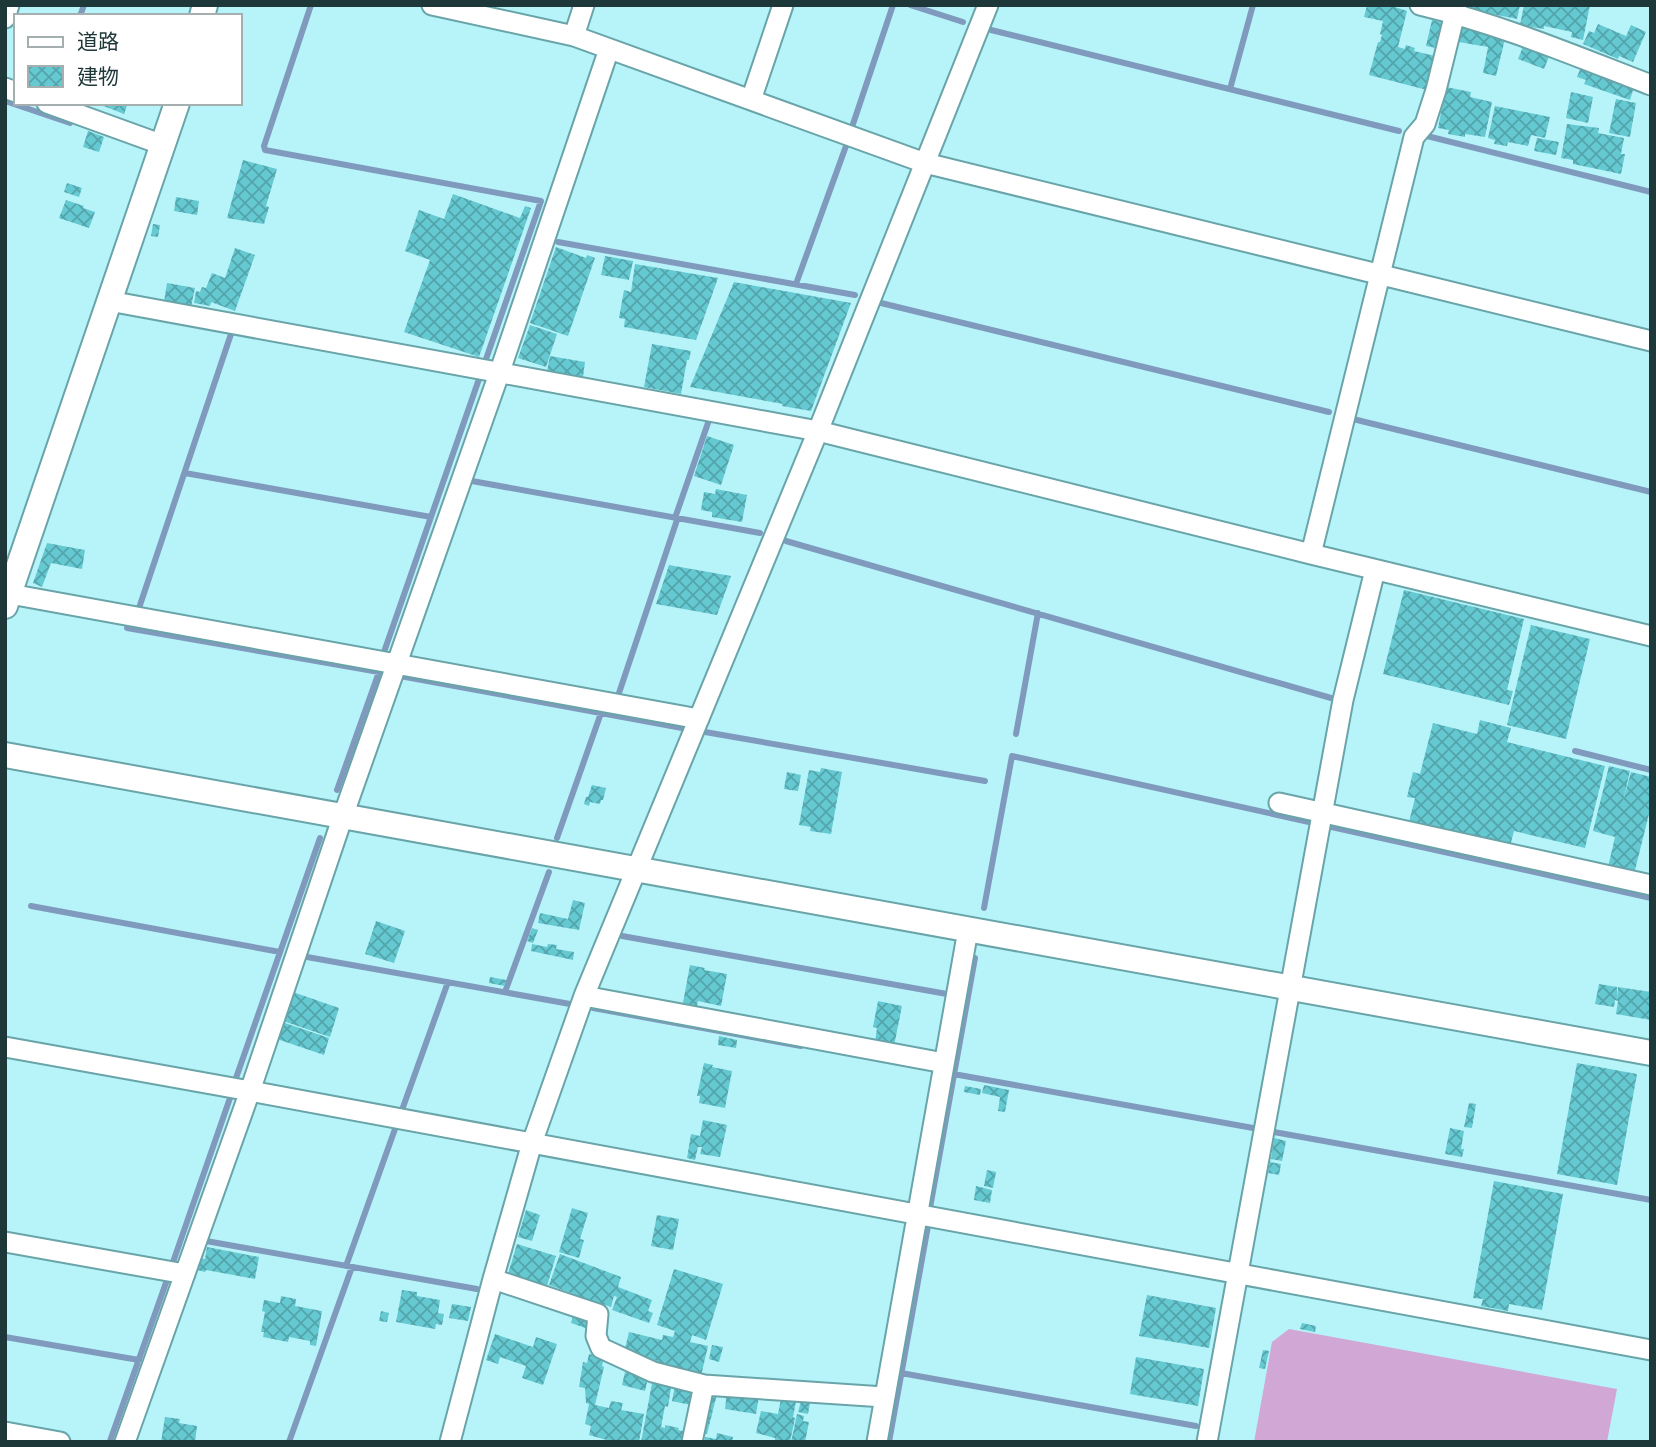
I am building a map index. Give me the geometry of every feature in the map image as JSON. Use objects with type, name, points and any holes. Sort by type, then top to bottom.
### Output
[{"type":"street","points":[[5,18],[9,5]]},
{"type":"street","points":[[432,5],[574,36],[925,163],[1651,341]]},
{"type":"street","points":[[574,36],[584,5]]},
{"type":"street","points":[[751,100],[783,5]]},
{"type":"street","points":[[450,1442],[531,1143],[584,996],[818,431],[988,5]]},
{"type":"street","points":[[1420,5],[1456,9],[1651,85]]},
{"type":"street","points":[[1311,554],[1414,137],[1425,124],[1456,9]]},
{"type":"street","points":[[125,1442],[250,1091],[609,49]]},
{"type":"street","points":[[53,105],[163,145]]},
{"type":"street","points":[[176,105],[7,600],[699,719]]},
{"type":"street","points":[[109,301],[818,431],[1651,636]]},
{"type":"street","points":[[1207,1442],[1343,700],[1375,570]]},
{"type":"street","points":[[5,755],[1651,1053]]},
{"type":"street","points":[[1279,803],[1321,821],[1651,885]]},
{"type":"street","points":[[877,1442],[968,930]]},
{"type":"street","points":[[584,996],[944,1063]]},
{"type":"street","points":[[5,1047],[1651,1350]]},
{"type":"street","points":[[5,1242],[185,1274]]},
{"type":"street","points":[[492,1279],[598,1314],[596,1336],[601,1348],[653,1372],[704,1385],[884,1397]]},
{"type":"street","points":[[692,1442],[704,1385]]},
{"type":"street","points":[[5,1432],[60,1442]]},
{"type":"shaded area","points":[[1289,1329],[1617,1389],[1607,1442],[1254,1442],[1272,1342]]},
{"type":"building","points":[[1367,5],[1389,5],[1407,11],[1398,47],[1405,49],[1406,45],[1415,48],[1414,51],[1435,56],[1427,90],[1369,75],[1382,35],[1383,21],[1364,17]]},
{"type":"building","points":[[1464,5],[1520,5],[1517,19],[1463,8]]},
{"type":"building","points":[[1524,5],[1590,5],[1583,40],[1571,37],[1572,32],[1544,26],[1544,29],[1520,25]]},
{"type":"building","points":[[1432,20],[1447,24],[1441,49],[1426,46]]},
{"type":"building","points":[[1457,24],[1505,39],[1496,76],[1483,73],[1488,47],[1453,41]]},
{"type":"building","points":[[1598,24],[1626,36],[1631,25],[1646,32],[1633,62],[1619,56],[1618,59],[1583,44],[1589,31],[1594,33]]},
{"type":"building","points":[[1524,44],[1550,54],[1544,69],[1518,59]]},
{"type":"building","points":[[1581,67],[1634,87],[1630,100],[1584,84],[1586,80],[1577,77]]},
{"type":"building","points":[[1446,87],[1471,92],[1470,97],[1492,102],[1485,137],[1448,134],[1449,130],[1438,128]]},
{"type":"building","points":[[1571,92],[1593,97],[1588,123],[1566,118]]},
{"type":"building","points":[[1616,99],[1636,103],[1630,137],[1609,133]]},
{"type":"building","points":[[101,105],[127,105],[124,114]]},
{"type":"building","points":[[1495,106],[1550,117],[1545,138],[1531,135],[1528,146],[1508,142],[1507,146],[1494,144],[1495,140],[1488,138]]},
{"type":"building","points":[[1567,124],[1599,128],[1598,133],[1624,138],[1621,154],[1625,154],[1621,174],[1573,164],[1573,160],[1561,158]]},
{"type":"building","points":[[88,131],[104,137],[99,152],[83,147]]},
{"type":"building","points":[[1537,138],[1559,142],[1556,155],[1534,151]]},
{"type":"building","points":[[243,160],[277,169],[266,206],[269,207],[264,224],[227,218]]},
{"type":"building","points":[[67,183],[82,188],[79,197],[64,192]]},
{"type":"building","points":[[453,194],[520,218],[525,206],[531,208],[479,357],[404,332],[430,260],[405,251],[419,210],[444,219]]},
{"type":"building","points":[[176,197],[199,201],[197,215],[174,211]]},
{"type":"building","points":[[66,200],[95,212],[89,228],[59,218]]},
{"type":"building","points":[[153,224],[160,225],[158,237],[151,236]]},
{"type":"building","points":[[556,247],[586,258],[587,255],[595,258],[568,336],[530,323]]},
{"type":"building","points":[[235,248],[255,255],[235,311],[211,302],[210,306],[194,303],[196,291],[200,292],[202,287],[206,288],[212,273],[225,278]]},
{"type":"building","points":[[605,256],[633,261],[629,280],[601,275]]},
{"type":"building","points":[[635,264],[718,278],[696,340],[624,327],[625,319],[619,318],[624,290],[631,292]]},
{"type":"building","points":[[734,282],[851,303],[811,411],[690,387]]},
{"type":"building","points":[[167,283],[195,288],[191,307],[164,302]]},
{"type":"building","points":[[530,325],[557,334],[546,367],[518,358]]},
{"type":"building","points":[[652,344],[691,351],[681,394],[644,387]]},
{"type":"building","points":[[550,356],[585,362],[583,377],[547,371]]},
{"type":"building","points":[[707,436],[734,445],[721,485],[694,476]]},
{"type":"building","points":[[716,489],[747,495],[742,522],[712,517],[712,512],[701,510],[704,492],[715,494]]},
{"type":"building","points":[[47,543],[85,550],[82,569],[51,563],[42,587],[33,583]]},
{"type":"building","points":[[669,565],[731,576],[717,615],[656,604]]},
{"type":"building","points":[[1404,590],[1524,619],[1507,690],[1513,691],[1509,705],[1383,674]]},
{"type":"building","points":[[1531,625],[1590,639],[1566,739],[1507,725]]},
{"type":"building","points":[[1480,720],[1511,728],[1507,742],[1605,766],[1585,848],[1514,831],[1510,846],[1409,822],[1415,798],[1407,797],[1413,772],[1420,774],[1433,723],[1477,734]]},
{"type":"building","points":[[1609,766],[1630,771],[1623,802],[1631,772],[1651,777],[1651,806],[1634,874],[1608,867],[1615,837],[1593,831]]},
{"type":"building","points":[[821,768],[842,772],[831,834],[810,831],[811,827],[799,825],[809,770],[820,772]]},
{"type":"building","points":[[787,772],[801,775],[798,791],[784,789]]},
{"type":"building","points":[[592,785],[606,788],[600,804],[590,802],[589,806],[584,804]]},
{"type":"building","points":[[573,900],[585,903],[579,930],[538,923],[540,913],[568,919]]},
{"type":"building","points":[[376,921],[405,931],[394,963],[365,954]]},
{"type":"building","points":[[532,928],[538,930],[533,943],[527,941]]},
{"type":"building","points":[[532,944],[547,947],[548,944],[557,945],[556,949],[574,952],[573,960],[531,951]]},
{"type":"building","points":[[690,965],[727,974],[721,1006],[698,1001],[696,1011],[682,1008]]},
{"type":"building","points":[[490,977],[506,980],[505,986],[489,983]]},
{"type":"building","points":[[1599,984],[1617,987],[1617,998],[1618,987],[1651,992],[1651,1020],[1616,1014],[1618,1001],[1615,1000],[1614,1007],[1595,1004]]},
{"type":"building","points":[[293,992],[339,1008],[330,1037],[283,1021]]},
{"type":"building","points":[[878,1001],[902,1006],[894,1046],[875,1042],[877,1028],[873,1027]]},
{"type":"building","points":[[282,1022],[329,1038],[324,1055],[277,1039]]},
{"type":"building","points":[[719,1036],[737,1040],[736,1048],[718,1045]]},
{"type":"building","points":[[704,1063],[732,1071],[725,1108],[699,1103],[700,1096],[697,1096]]},
{"type":"building","points":[[1577,1063],[1637,1074],[1617,1185],[1557,1174]]},
{"type":"building","points":[[984,1085],[1009,1090],[1005,1112],[998,1111],[1000,1097],[982,1093]]},
{"type":"building","points":[[965,1086],[981,1089],[980,1095],[964,1092]]},
{"type":"building","points":[[1469,1103],[1476,1104],[1472,1128],[1464,1127]]},
{"type":"building","points":[[703,1120],[727,1125],[720,1157],[700,1154],[702,1147],[698,1147],[695,1160],[687,1158],[691,1134],[700,1136]]},
{"type":"building","points":[[1450,1128],[1464,1131],[1462,1157],[1445,1154]]},
{"type":"building","points":[[1274,1138],[1286,1141],[1282,1161],[1271,1159]]},
{"type":"building","points":[[1270,1162],[1281,1164],[1279,1175],[1268,1173]]},
{"type":"building","points":[[987,1170],[996,1172],[993,1188],[984,1186]]},
{"type":"building","points":[[1494,1181],[1563,1194],[1542,1310],[1509,1304],[1508,1311],[1481,1306],[1483,1299],[1473,1298]]},
{"type":"building","points":[[976,1186],[992,1190],[990,1203],[974,1200]]},
{"type":"building","points":[[572,1208],[588,1213],[580,1239],[584,1240],[579,1258],[559,1252]]},
{"type":"building","points":[[526,1210],[540,1215],[532,1241],[518,1237]]},
{"type":"building","points":[[657,1215],[679,1219],[673,1250],[651,1246]]},
{"type":"building","points":[[517,1244],[556,1256],[547,1286],[508,1274]]},
{"type":"building","points":[[207,1247],[259,1257],[255,1279],[197,1270],[200,1258],[205,1259]]},
{"type":"building","points":[[560,1254],[621,1277],[618,1287],[652,1300],[648,1311],[653,1313],[649,1323],[612,1310],[617,1297],[614,1296],[611,1307],[603,1304],[602,1308],[573,1298],[574,1294],[549,1285]]},
{"type":"building","points":[[674,1269],[723,1284],[706,1340],[692,1335],[690,1342],[708,1346],[701,1376],[656,1365],[657,1361],[624,1353],[629,1332],[662,1340],[663,1335],[673,1337],[675,1331],[657,1325]]},
{"type":"building","points":[[402,1290],[440,1300],[438,1313],[444,1314],[442,1325],[436,1324],[435,1329],[396,1322]]},
{"type":"building","points":[[1147,1295],[1216,1308],[1209,1348],[1139,1336]]},
{"type":"building","points":[[281,1296],[296,1299],[295,1306],[322,1311],[316,1346],[310,1345],[310,1341],[289,1337],[288,1342],[263,1337],[264,1332],[261,1332],[265,1312],[262,1311],[264,1300],[280,1303]]},
{"type":"building","points":[[452,1304],[471,1307],[468,1321],[449,1318]]},
{"type":"building","points":[[381,1311],[389,1313],[387,1322],[379,1321]]},
{"type":"building","points":[[574,1312],[591,1318],[588,1329],[571,1323]]},
{"type":"building","points":[[1302,1323],[1316,1326],[1315,1332],[1300,1329]]},
{"type":"building","points":[[495,1334],[533,1347],[536,1337],[557,1344],[543,1385],[522,1378],[526,1366],[500,1357],[498,1364],[486,1360]]},
{"type":"building","points":[[712,1345],[723,1347],[719,1362],[709,1359]]},
{"type":"building","points":[[1263,1350],[1269,1351],[1265,1369],[1259,1368]]},
{"type":"building","points":[[589,1354],[604,1357],[595,1405],[609,1408],[611,1401],[623,1403],[621,1410],[644,1414],[639,1442],[614,1442],[589,1435],[591,1426],[585,1424],[589,1404],[586,1403],[585,1388],[579,1387],[583,1362],[587,1363]]},
{"type":"building","points":[[1136,1357],[1204,1369],[1198,1406],[1130,1394]]},
{"type":"building","points":[[625,1372],[648,1378],[645,1391],[622,1385]]},
{"type":"building","points":[[653,1378],[672,1382],[661,1427],[665,1428],[665,1425],[689,1432],[687,1442],[641,1442]]},
{"type":"building","points":[[675,1385],[698,1389],[695,1406],[672,1401]]},
{"type":"building","points":[[707,1392],[717,1394],[707,1434],[699,1432]]},
{"type":"building","points":[[727,1392],[759,1396],[756,1414],[725,1409]]},
{"type":"building","points":[[781,1399],[796,1402],[790,1442],[775,1442],[775,1438],[756,1433],[761,1411],[778,1414]]},
{"type":"building","points":[[801,1401],[810,1403],[808,1414],[798,1412]]},
{"type":"building","points":[[797,1414],[804,1416],[803,1421],[809,1422],[805,1442],[791,1442]]},
{"type":"building","points":[[165,1417],[180,1419],[179,1423],[197,1426],[195,1442],[161,1442]]},
{"type":"building","points":[[717,1433],[733,1437],[732,1442],[704,1442],[705,1437],[716,1439]]},
{"type":"waterway","points":[[81,14],[84,5]]},
{"type":"waterway","points":[[311,5],[264,146],[265,150],[541,201],[485,362]]},
{"type":"waterway","points":[[852,127],[893,5]]},
{"type":"waterway","points":[[910,5],[963,22]]},
{"type":"waterway","points":[[1230,89],[1253,5]]},
{"type":"waterway","points":[[991,30],[1399,131]]},
{"type":"waterway","points":[[5,101],[14,104]]},
{"type":"waterway","points":[[17,105],[70,123]]},
{"type":"waterway","points":[[1427,136],[1651,192]]},
{"type":"waterway","points":[[796,284],[846,146]]},
{"type":"waterway","points":[[558,242],[855,295]]},
{"type":"waterway","points":[[881,303],[1329,412]]},
{"type":"waterway","points":[[138,611],[231,334]]},
{"type":"waterway","points":[[384,652],[479,379]]},
{"type":"waterway","points":[[1353,419],[1651,492]]},
{"type":"waterway","points":[[675,518],[709,420]]},
{"type":"waterway","points":[[185,473],[431,517]]},
{"type":"waterway","points":[[472,481],[760,533]]},
{"type":"waterway","points":[[618,696],[677,520]]},
{"type":"waterway","points":[[786,541],[1331,698]]},
{"type":"waterway","points":[[1016,734],[1038,613]]},
{"type":"waterway","points":[[127,628],[379,672],[337,790]]},
{"type":"waterway","points":[[400,676],[682,728]]},
{"type":"waterway","points":[[557,838],[601,713]]},
{"type":"waterway","points":[[705,732],[985,781]]},
{"type":"waterway","points":[[1575,751],[1651,770]]},
{"type":"waterway","points":[[984,908],[1012,756],[1651,898]]},
{"type":"waterway","points":[[236,1078],[320,838]]},
{"type":"waterway","points":[[505,992],[549,872]]},
{"type":"waterway","points":[[31,906],[280,952]]},
{"type":"waterway","points":[[622,936],[947,994]]},
{"type":"waterway","points":[[307,957],[570,1004]]},
{"type":"waterway","points":[[930,1208],[975,958]]},
{"type":"waterway","points":[[402,1110],[448,982]]},
{"type":"waterway","points":[[593,1008],[801,1046]]},
{"type":"waterway","points":[[948,1073],[1253,1128]]},
{"type":"waterway","points":[[172,1265],[230,1098]]},
{"type":"waterway","points":[[346,1266],[395,1129]]},
{"type":"waterway","points":[[1274,1132],[1651,1200]]},
{"type":"waterway","points":[[889,1442],[928,1226]]},
{"type":"waterway","points":[[206,1241],[477,1289]]},
{"type":"waterway","points":[[289,1442],[352,1267]]},
{"type":"waterway","points":[[110,1441],[168,1277]]},
{"type":"waterway","points":[[5,1337],[139,1360]]},
{"type":"waterway","points":[[901,1373],[1196,1426]]}]
